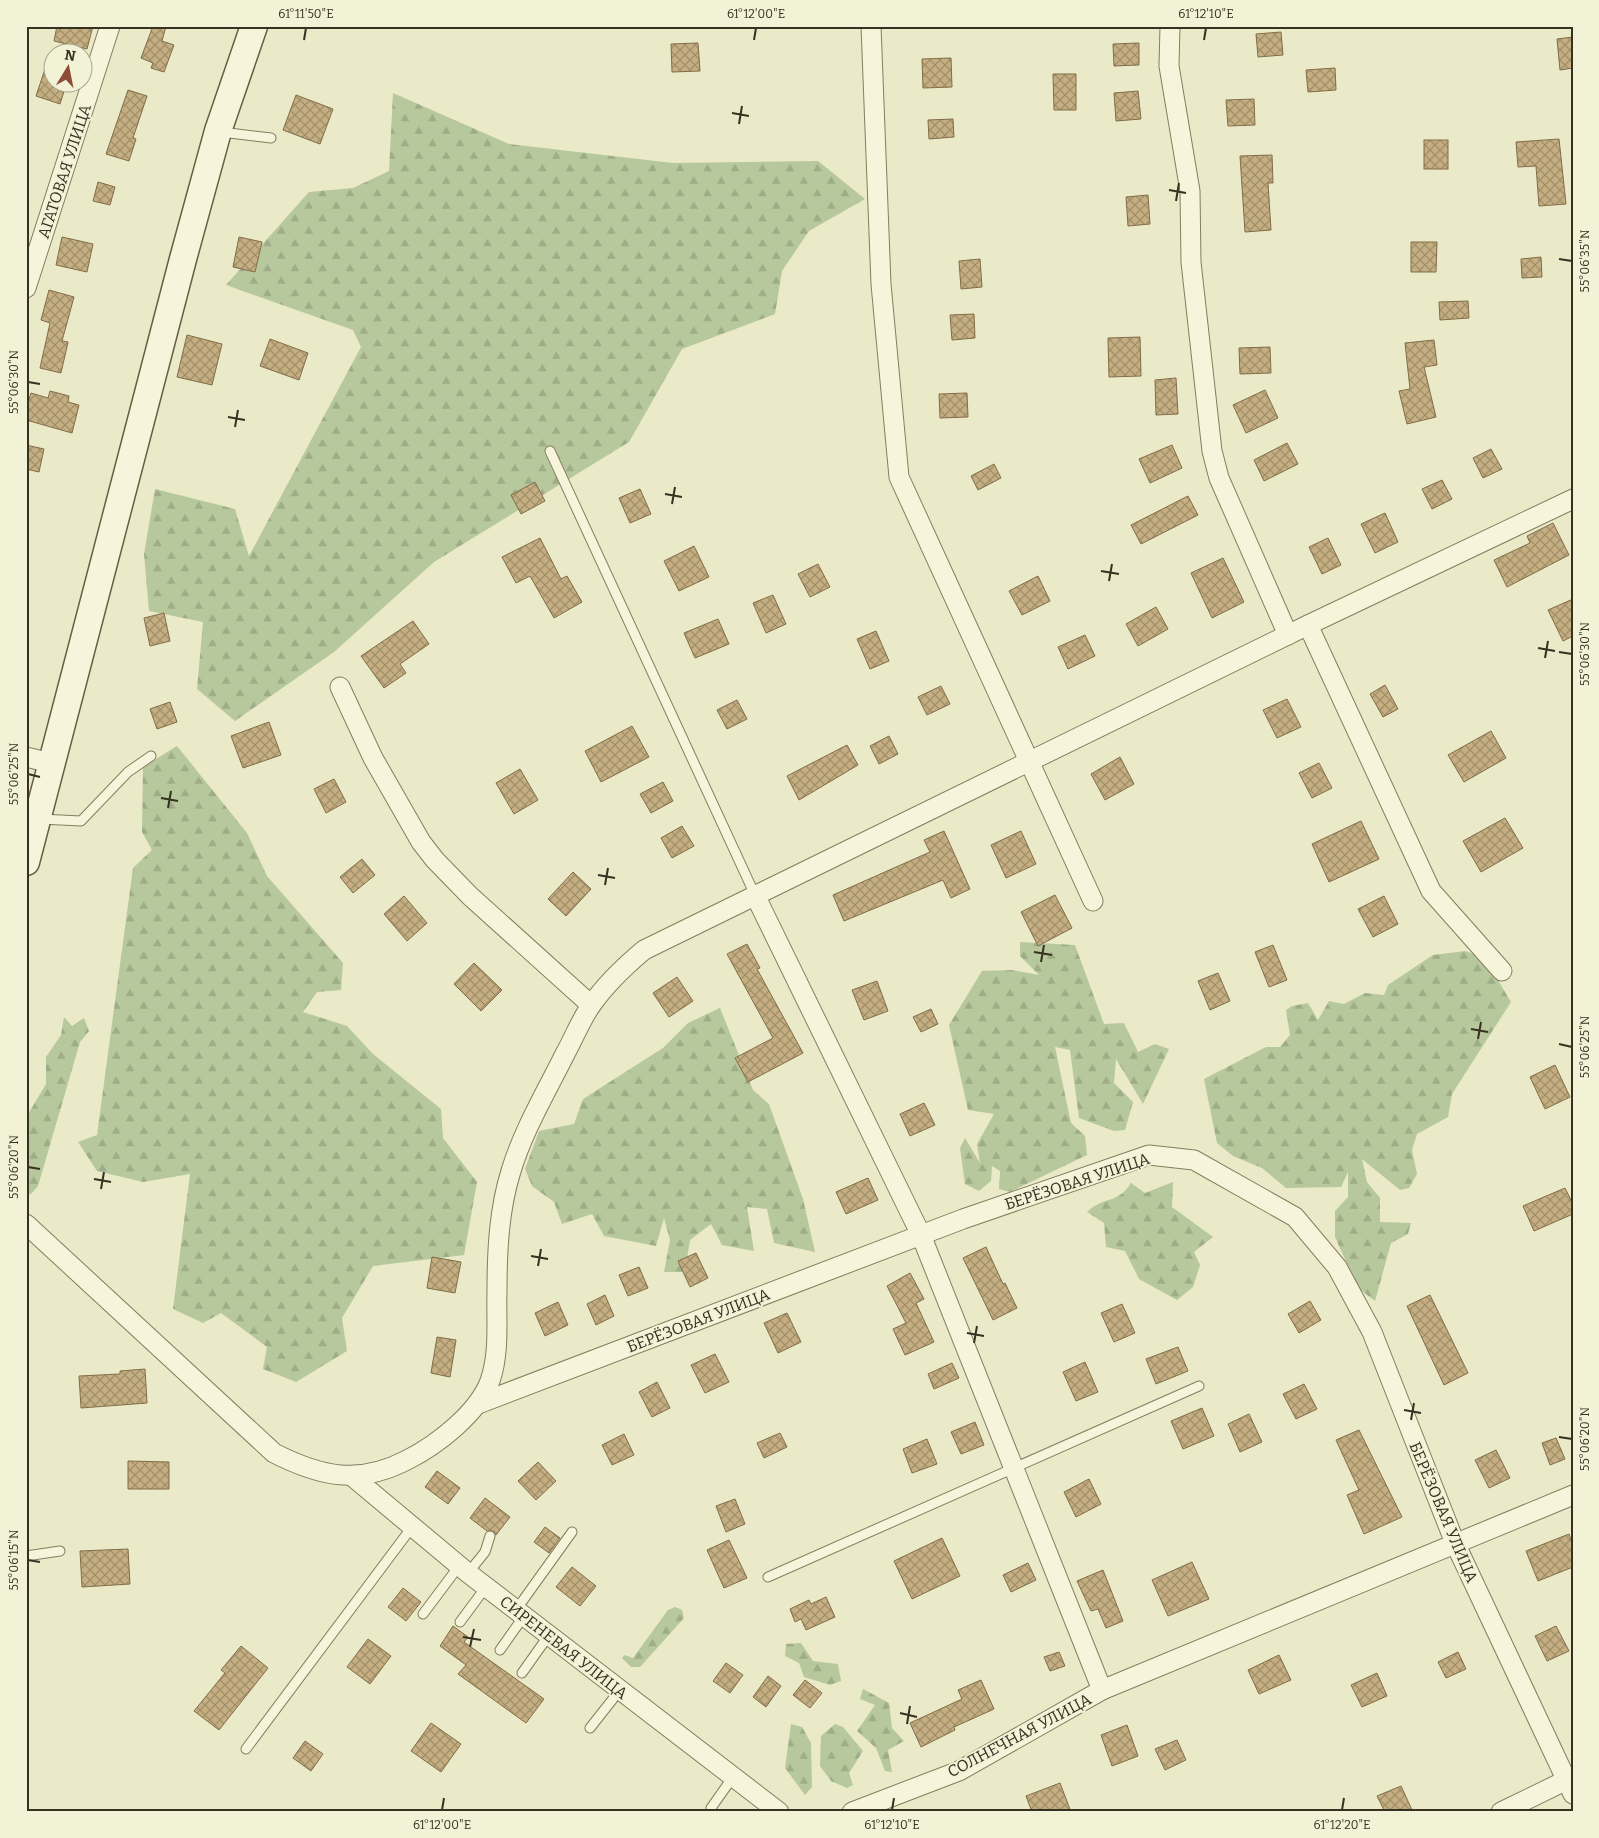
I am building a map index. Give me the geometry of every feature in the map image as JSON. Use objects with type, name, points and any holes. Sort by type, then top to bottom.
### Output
[{"type":"street","name":"АГАТОВАЯ УЛИЦА","points":[[26,288],[110,26]]},
{"type":"street","points":[[26,862],[218,131],[254,26]]},
{"type":"street","points":[[871,26],[881,284],[899,477],[1093,901]]},
{"type":"street","points":[[1170,26],[1169,66],[1190,191],[1191,262],[1212,451],[1219,478],[1288,635]]},
{"type":"street","points":[[26,1224],[274,1453],[315,1470],[353,1477],[391,1469],[430,1449],[478,1404],[490,1380],[497,1343],[498,1240],[502,1209],[511,1170],[528,1129],[591,1005],[621,970],[644,950],[1308,625],[1572,502]]},
{"type":"street","points":[[1308,625],[1431,891],[1502,971]]},
{"type":"street","points":[[340,687],[373,758],[421,842],[435,860],[470,896],[591,1005]]},
{"type":"street","points":[[26,757],[52,763]]},
{"type":"street","points":[[755,895],[921,1235],[1102,1690]]},
{"type":"street","name":"БЕРЁЗОВАЯ УЛИЦА","points":[[478,1404],[921,1235],[1149,1155],[1194,1160],[1295,1217],[1337,1267],[1372,1332],[1455,1543],[1571,1783]]},
{"type":"street","name":"СИРЕНЕВАЯ УЛИЦА","points":[[353,1477],[464,1570],[779,1812]]},
{"type":"street","name":"СОЛНЕЧНАЯ УЛИЦА","points":[[852,1812],[959,1771],[1102,1690],[1573,1495]]},
{"type":"street","points":[[1501,1812],[1571,1783]]},
{"type":"lane","points":[[218,131],[271,138]]},
{"type":"lane","points":[[550,452],[755,895]]},
{"type":"lane","points":[[37,819],[81,821],[128,772],[151,756]]},
{"type":"lane","points":[[768,1576],[1199,1386]]},
{"type":"lane","points":[[246,1749],[412,1527]]},
{"type":"lane","points":[[500,1650],[520,1613],[572,1532]]},
{"type":"lane","points":[[423,1614],[464,1570],[485,1552],[490,1536]]},
{"type":"lane","points":[[26,1556],[60,1551]]},
{"type":"lane","points":[[460,1622],[486,1587]]},
{"type":"lane","points":[[522,1672],[549,1635]]},
{"type":"lane","points":[[590,1728],[620,1690]]},
{"type":"lane","points":[[711,1808],[733,1777]]},
{"type":"green space","points":[[393,93],[509,144],[673,163],[818,161],[865,199],[809,231],[782,271],[775,314],[682,349],[629,442],[434,562],[334,652],[235,721],[197,689],[203,622],[149,611],[144,554],[155,489],[235,509],[249,556],[361,347],[353,330],[226,285],[309,192],[353,188],[389,171]]},
{"type":"green space","points":[[177,746],[247,833],[267,876],[343,963],[341,990],[317,992],[303,1012],[347,1026],[373,1054],[441,1109],[443,1138],[477,1182],[464,1255],[373,1266],[342,1318],[347,1351],[296,1382],[263,1369],[267,1347],[221,1313],[203,1323],[173,1309],[190,1174],[143,1182],[97,1171],[78,1142],[97,1135],[133,868],[152,850],[142,832],[143,767]]},
{"type":"green space","points":[[1020,942],[1075,945],[1104,1024],[1124,1023],[1138,1052],[1155,1044],[1169,1049],[1143,1104],[1116,1059],[1114,1083],[1133,1102],[1125,1130],[1114,1131],[1079,1118],[1070,1050],[1055,1047],[1071,1123],[1085,1136],[1087,1155],[1010,1192],[999,1189],[1000,1171],[992,1166],[991,1181],[979,1191],[965,1184],[960,1148],[965,1138],[980,1163],[977,1144],[994,1114],[968,1110],[949,1025],[982,971],[1012,970],[1039,975],[1020,956]]},
{"type":"green space","points":[[1465,951],[1484,957],[1511,1002],[1452,1094],[1448,1117],[1417,1134],[1412,1150],[1417,1174],[1409,1188],[1400,1190],[1362,1159],[1367,1182],[1380,1198],[1380,1222],[1411,1223],[1408,1234],[1391,1243],[1375,1301],[1358,1288],[1335,1237],[1335,1211],[1348,1197],[1348,1172],[1341,1187],[1286,1188],[1262,1168],[1233,1156],[1217,1143],[1204,1079],[1266,1047],[1280,1047],[1290,1035],[1286,1010],[1292,1006],[1308,1003],[1318,1020],[1329,1001],[1344,1004],[1365,993],[1384,995],[1388,985],[1433,955]]},
{"type":"green space","points":[[720,1008],[753,1090],[769,1104],[803,1199],[815,1252],[774,1243],[767,1209],[747,1207],[754,1251],[722,1245],[711,1224],[690,1240],[685,1272],[664,1272],[670,1240],[664,1218],[656,1246],[604,1236],[592,1214],[562,1224],[554,1202],[532,1186],[525,1169],[539,1131],[574,1124],[583,1099],[663,1048],[688,1023]]},
{"type":"green space","points":[[64,1017],[72,1026],[84,1018],[89,1031],[80,1042],[38,1186],[31,1194],[26,1193],[27,1116],[46,1084],[46,1057],[61,1035]]},
{"type":"green space","points":[[1173,1182],[1172,1207],[1213,1237],[1194,1252],[1200,1265],[1193,1287],[1177,1300],[1139,1279],[1125,1251],[1106,1247],[1104,1223],[1087,1212],[1100,1203],[1121,1194],[1131,1183],[1145,1193]]},
{"type":"green space","points":[[675,1607],[682,1610],[684,1618],[640,1667],[631,1667],[622,1658],[624,1655],[633,1658],[668,1610]]},
{"type":"green space","points":[[801,1643],[813,1661],[838,1664],[841,1681],[830,1685],[804,1677],[799,1663],[785,1656],[786,1644]]},
{"type":"green space","points":[[863,1689],[889,1703],[892,1728],[904,1741],[888,1750],[892,1772],[885,1771],[876,1748],[857,1731],[875,1705],[860,1699]]},
{"type":"green space","points":[[791,1724],[802,1727],[811,1743],[812,1787],[805,1795],[785,1768]]},
{"type":"green space","points":[[835,1724],[843,1727],[863,1751],[849,1773],[853,1785],[847,1788],[831,1781],[820,1766],[821,1736]]},
{"type":"building","points":[[57,26],[93,26],[89,42],[54,41]]},
{"type":"building","points":[[153,26],[166,26],[162,41],[174,45],[164,72],[151,68],[153,63],[141,58]]},
{"type":"building","points":[[1281,32],[1283,55],[1258,57],[1256,34]]},
{"type":"building","points":[[1573,37],[1573,68],[1560,70],[1557,39]]},
{"type":"building","points":[[698,43],[700,71],[672,72],[671,44]]},
{"type":"building","points":[[1139,43],[1139,65],[1114,66],[1113,44]]},
{"type":"building","points":[[951,58],[952,87],[923,88],[922,59]]},
{"type":"building","points":[[1335,68],[1336,90],[1308,92],[1306,70]]},
{"type":"building","points":[[1053,74],[1076,74],[1076,110],[1054,110]]},
{"type":"building","points":[[42,78],[42,92],[64,92],[60,104],[36,96]]},
{"type":"building","points":[[128,90],[147,96],[133,138],[136,139],[129,161],[106,154]]},
{"type":"building","points":[[1138,91],[1141,119],[1116,121],[1114,93]]},
{"type":"building","points":[[296,95],[333,109],[320,144],[283,130]]},
{"type":"building","points":[[1254,99],[1255,125],[1228,126],[1226,100]]},
{"type":"building","points":[[953,119],[954,137],[929,139],[928,120]]},
{"type":"building","points":[[1559,139],[1566,204],[1539,206],[1536,166],[1518,167],[1516,142]]},
{"type":"building","points":[[1424,140],[1448,140],[1448,169],[1424,169]]},
{"type":"building","points":[[1272,155],[1273,183],[1268,183],[1271,230],[1245,232],[1240,156]]},
{"type":"building","points":[[98,182],[115,187],[110,205],[93,201]]},
{"type":"building","points":[[1148,195],[1150,224],[1128,226],[1126,197]]},
{"type":"building","points":[[62,237],[93,244],[87,272],[56,265]]},
{"type":"building","points":[[239,237],[262,242],[255,272],[233,267]]},
{"type":"building","points":[[1411,242],[1437,242],[1436,272],[1411,272]]},
{"type":"building","points":[[1541,257],[1542,277],[1522,278],[1521,259]]},
{"type":"building","points":[[980,259],[982,287],[961,289],[959,261]]},
{"type":"building","points":[[49,290],[74,297],[62,341],[68,342],[61,373],[40,368],[50,323],[41,320]]},
{"type":"building","points":[[1468,301],[1469,318],[1440,320],[1439,302]]},
{"type":"building","points":[[974,314],[975,338],[952,340],[950,315]]},
{"type":"building","points":[[187,335],[222,344],[212,385],[177,377]]},
{"type":"building","points":[[1140,337],[1141,376],[1109,377],[1108,338]]},
{"type":"building","points":[[270,339],[308,353],[299,380],[260,366]]},
{"type":"building","points":[[1434,340],[1437,365],[1424,367],[1436,417],[1407,424],[1399,391],[1410,389],[1405,343]]},
{"type":"building","points":[[1270,347],[1271,373],[1240,374],[1239,348]]},
{"type":"building","points":[[1176,378],[1178,414],[1156,415],[1155,380]]},
{"type":"building","points":[[1265,390],[1278,418],[1246,433],[1233,405]]},
{"type":"building","points":[[50,391],[69,396],[68,402],[79,405],[72,433],[26,420],[26,409],[31,393],[48,398]]},
{"type":"building","points":[[967,393],[968,417],[940,418],[939,394]]},
{"type":"building","points":[[1287,443],[1298,464],[1264,481],[1254,460]]},
{"type":"building","points":[[26,445],[44,449],[39,472],[26,469]]},
{"type":"building","points":[[1172,445],[1182,468],[1150,483],[1139,459]]},
{"type":"building","points":[[1491,449],[1502,469],[1483,478],[1473,458]]},
{"type":"building","points":[[994,464],[1001,478],[978,490],[971,476]]},
{"type":"building","points":[[1442,480],[1452,499],[1432,509],[1422,489]]},
{"type":"building","points":[[535,482],[545,501],[521,514],[511,495]]},
{"type":"building","points":[[640,489],[651,514],[630,523],[619,498]]},
{"type":"building","points":[[1188,496],[1198,515],[1141,544],[1131,525]]},
{"type":"building","points":[[1385,513],[1398,542],[1375,553],[1361,524]]},
{"type":"building","points":[[1553,523],[1569,555],[1507,587],[1494,560],[1530,543],[1527,536]]},
{"type":"building","points":[[540,538],[561,579],[567,576],[582,602],[554,618],[530,576],[516,583],[502,557]]},
{"type":"building","points":[[1328,538],[1341,565],[1322,574],[1309,547]]},
{"type":"building","points":[[694,546],[709,577],[679,591],[664,561]]},
{"type":"building","points":[[1223,558],[1244,602],[1212,618],[1191,573]]},
{"type":"building","points":[[818,564],[830,587],[810,597],[798,574]]},
{"type":"building","points":[[1038,576],[1050,601],[1022,615],[1009,591]]},
{"type":"building","points":[[773,595],[786,624],[766,633],[753,603]]},
{"type":"building","points":[[1573,599],[1573,636],[1563,641],[1548,610]]},
{"type":"building","points":[[1156,607],[1168,629],[1138,646],[1126,624]]},
{"type":"building","points":[[164,613],[170,641],[150,646],[144,618]]},
{"type":"building","points":[[718,619],[729,644],[695,658],[684,633]]},
{"type":"building","points":[[413,621],[429,644],[400,664],[406,673],[384,688],[361,656]]},
{"type":"building","points":[[876,631],[889,661],[870,669],[857,639]]},
{"type":"building","points":[[1085,635],[1095,656],[1068,669],[1058,647]]},
{"type":"building","points":[[1385,685],[1398,709],[1383,717],[1370,694]]},
{"type":"building","points":[[941,686],[950,704],[927,715],[918,697]]},
{"type":"building","points":[[1287,699],[1301,727],[1277,738],[1263,710]]},
{"type":"building","points":[[737,700],[747,719],[727,729],[717,710]]},
{"type":"building","points":[[170,702],[177,722],[157,729],[150,709]]},
{"type":"building","points":[[269,722],[281,755],[243,768],[231,736]]},
{"type":"building","points":[[632,726],[649,757],[601,782],[585,751]]},
{"type":"building","points":[[1491,731],[1506,758],[1464,782],[1448,755]]},
{"type":"building","points":[[889,736],[898,754],[879,764],[870,746]]},
{"type":"building","points":[[847,745],[858,765],[799,800],[787,776]]},
{"type":"building","points":[[1120,757],[1134,784],[1105,800],[1091,774]]},
{"type":"building","points":[[1319,763],[1332,788],[1312,798],[1299,773]]},
{"type":"building","points":[[520,769],[538,800],[514,814],[496,783]]},
{"type":"building","points":[[334,779],[346,802],[326,813],[314,789]]},
{"type":"building","points":[[663,782],[673,801],[651,813],[640,794]]},
{"type":"building","points":[[1505,818],[1523,848],[1481,872],[1463,841]]},
{"type":"building","points":[[1361,821],[1379,859],[1329,882],[1312,844]]},
{"type":"building","points":[[682,826],[694,846],[672,858],[661,838]]},
{"type":"building","points":[[944,831],[970,889],[951,898],[943,880],[844,921],[833,895],[930,852],[924,840]]},
{"type":"building","points":[[1021,831],[1036,864],[1006,878],[991,845]]},
{"type":"building","points":[[362,859],[375,875],[353,893],[340,877]]},
{"type":"building","points":[[573,872],[591,889],[566,916],[548,899]]},
{"type":"building","points":[[1055,895],[1072,928],[1038,946],[1021,912]]},
{"type":"building","points":[[404,896],[427,923],[407,941],[384,914]]},
{"type":"building","points":[[1384,896],[1398,924],[1373,937],[1358,909]]},
{"type":"building","points":[[747,944],[760,968],[757,969],[803,1053],[748,1082],[735,1058],[773,1038],[727,954]]},
{"type":"building","points":[[1273,945],[1287,980],[1269,987],[1255,952]]},
{"type":"building","points":[[474,963],[502,990],[481,1011],[454,984]]},
{"type":"building","points":[[1218,973],[1230,1001],[1210,1010],[1198,981]]},
{"type":"building","points":[[677,977],[693,1001],[669,1017],[653,993]]},
{"type":"building","points":[[877,981],[888,1011],[864,1020],[852,990]]},
{"type":"building","points":[[931,1009],[938,1024],[921,1032],[913,1017]]},
{"type":"building","points":[[1555,1065],[1570,1097],[1545,1109],[1530,1077]]},
{"type":"building","points":[[924,1103],[935,1125],[910,1136],[900,1114]]},
{"type":"building","points":[[868,1178],[878,1200],[846,1214],[836,1192]]},
{"type":"building","points":[[1565,1188],[1573,1204],[1573,1214],[1534,1231],[1523,1206]]},
{"type":"building","points":[[986,1247],[1003,1284],[1005,1283],[1017,1308],[993,1320],[963,1258]]},
{"type":"building","points":[[696,1253],[708,1278],[690,1287],[678,1261]]},
{"type":"building","points":[[432,1257],[461,1262],[455,1293],[427,1288]]},
{"type":"building","points":[[639,1267],[648,1288],[628,1296],[619,1275]]},
{"type":"building","points":[[910,1273],[924,1299],[916,1303],[934,1342],[905,1355],[893,1329],[906,1323],[887,1286]]},
{"type":"building","points":[[605,1295],[614,1316],[596,1325],[587,1304]]},
{"type":"building","points":[[1430,1295],[1468,1373],[1444,1385],[1407,1306]]},
{"type":"building","points":[[1310,1301],[1321,1320],[1299,1333],[1288,1314]]},
{"type":"building","points":[[558,1302],[568,1325],[545,1336],[535,1313]]},
{"type":"building","points":[[1122,1304],[1135,1333],[1114,1342],[1101,1313]]},
{"type":"building","points":[[787,1313],[801,1342],[778,1353],[764,1323]]},
{"type":"building","points":[[437,1337],[456,1340],[450,1377],[431,1373]]},
{"type":"building","points":[[1178,1347],[1188,1371],[1156,1384],[1146,1359]]},
{"type":"building","points":[[715,1354],[729,1382],[705,1393],[691,1365]]},
{"type":"building","points":[[1085,1362],[1098,1392],[1076,1401],[1063,1372]]},
{"type":"building","points":[[952,1363],[959,1378],[934,1389],[928,1374]]},
{"type":"building","points":[[145,1369],[147,1403],[81,1408],[79,1376],[120,1374],[120,1371]]},
{"type":"building","points":[[657,1382],[670,1408],[652,1417],[639,1392]]},
{"type":"building","points":[[1304,1384],[1317,1409],[1296,1419],[1283,1394]]},
{"type":"building","points":[[1202,1408],[1214,1436],[1183,1449],[1171,1421]]},
{"type":"building","points":[[1249,1414],[1262,1442],[1240,1452],[1228,1424]]},
{"type":"building","points":[[975,1422],[984,1445],[961,1454],[951,1432]]},
{"type":"building","points":[[1359,1430],[1402,1517],[1364,1534],[1347,1495],[1359,1490],[1336,1440]]},
{"type":"building","points":[[780,1433],[787,1447],[764,1458],[757,1443]]},
{"type":"building","points":[[624,1434],[634,1455],[612,1465],[602,1445]]},
{"type":"building","points":[[1556,1438],[1565,1459],[1550,1465],[1542,1443]]},
{"type":"building","points":[[927,1439],[937,1464],[912,1473],[903,1449]]},
{"type":"building","points":[[1496,1450],[1510,1478],[1489,1488],[1475,1460]]},
{"type":"building","points":[[128,1461],[169,1462],[169,1489],[128,1489]]},
{"type":"building","points":[[538,1462],[556,1481],[536,1500],[518,1481]]},
{"type":"building","points":[[437,1471],[460,1488],[448,1504],[425,1487]]},
{"type":"building","points":[[1089,1479],[1101,1504],[1076,1517],[1064,1492]]},
{"type":"building","points":[[485,1498],[510,1517],[496,1535],[494,1531],[487,1531],[470,1518]]},
{"type":"building","points":[[735,1499],[745,1524],[726,1532],[716,1506]]},
{"type":"building","points":[[545,1527],[560,1538],[549,1553],[534,1542]]},
{"type":"building","points":[[1569,1534],[1573,1545],[1573,1567],[1538,1581],[1526,1551]]},
{"type":"building","points":[[942,1538],[960,1576],[912,1599],[894,1561]]},
{"type":"building","points":[[729,1540],[747,1578],[724,1588],[707,1550]]},
{"type":"building","points":[[128,1549],[130,1584],[82,1587],[80,1551]]},
{"type":"building","points":[[1192,1562],[1209,1599],[1168,1616],[1152,1580]]},
{"type":"building","points":[[1028,1563],[1036,1580],[1011,1592],[1003,1575]]},
{"type":"building","points":[[572,1567],[596,1586],[580,1606],[556,1587]]},
{"type":"building","points":[[1103,1570],[1123,1621],[1106,1628],[1098,1609],[1091,1611],[1077,1581]]},
{"type":"building","points":[[403,1588],[421,1602],[406,1621],[388,1607]]},
{"type":"building","points":[[826,1597],[835,1617],[806,1630],[801,1619],[795,1622],[790,1609],[809,1600],[811,1604]]},
{"type":"building","points":[[453,1626],[468,1637],[464,1642],[544,1699],[526,1723],[458,1674],[466,1665],[440,1646]]},
{"type":"building","points":[[1556,1626],[1569,1651],[1547,1661],[1535,1636]]},
{"type":"building","points":[[368,1639],[391,1656],[370,1684],[347,1667]]},
{"type":"building","points":[[241,1646],[268,1668],[219,1730],[194,1711],[225,1673],[221,1670]]},
{"type":"building","points":[[1059,1652],[1065,1666],[1050,1671],[1044,1657]]},
{"type":"building","points":[[1458,1652],[1466,1669],[1446,1678],[1438,1662]]},
{"type":"building","points":[[1279,1655],[1291,1680],[1259,1694],[1248,1670]]},
{"type":"building","points":[[726,1663],[743,1675],[730,1693],[713,1681]]},
{"type":"building","points":[[1377,1673],[1387,1696],[1362,1707],[1351,1685]]},
{"type":"building","points":[[768,1676],[781,1686],[766,1707],[753,1697]]},
{"type":"building","points":[[805,1680],[822,1693],[810,1708],[793,1695]]},
{"type":"building","points":[[981,1680],[994,1709],[954,1727],[955,1730],[921,1747],[910,1723],[962,1699],[958,1690]]},
{"type":"building","points":[[431,1723],[461,1744],[441,1772],[411,1751]]},
{"type":"building","points":[[1127,1725],[1138,1756],[1112,1766],[1101,1735]]},
{"type":"building","points":[[1177,1740],[1186,1760],[1165,1770],[1155,1749]]},
{"type":"building","points":[[305,1741],[323,1754],[311,1771],[293,1758]]},
{"type":"building","points":[[1060,1783],[1071,1812],[1032,1812],[1026,1796]]},
{"type":"building","points":[[1401,1786],[1413,1812],[1385,1812],[1377,1796]]}]
